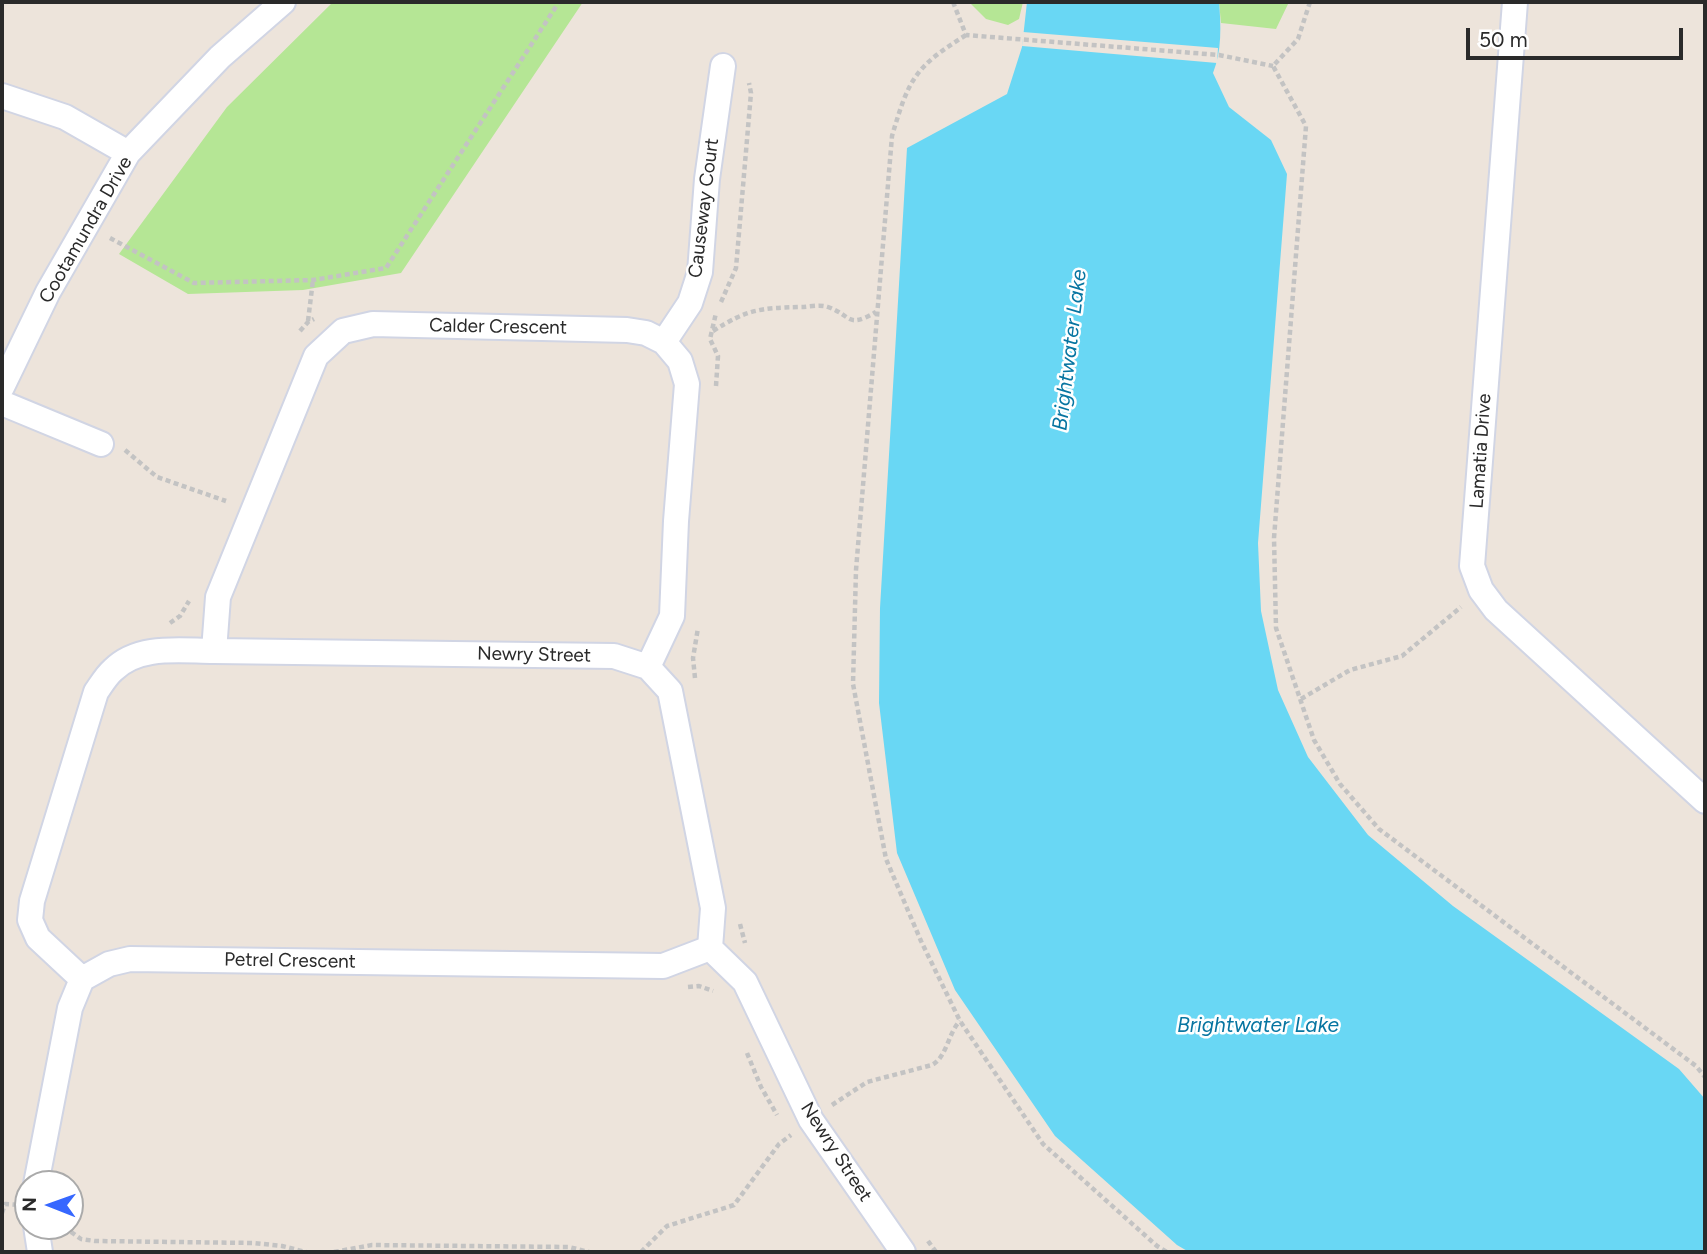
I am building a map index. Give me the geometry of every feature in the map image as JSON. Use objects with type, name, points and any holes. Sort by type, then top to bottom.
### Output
[{"type":"street","name":"Cootamundra Drive","points":[[2,387],[48,292],[128,153],[220,58],[283,2]]},
{"type":"street","name":"Lamatia Drive","points":[[1516,2],[1472,566],[1481,590],[1496,610],[1705,801]]},
{"type":"street","name":"Causeway Court","points":[[664,342],[690,303],[700,272],[707,178],[723,66]]},
{"type":"street","points":[[2,96],[65,117],[128,153]]},
{"type":"street","name":"Calder Crescent","points":[[214,651],[218,597],[254,507],[316,356],[343,331],[373,324],[627,330],[646,333],[664,342]]},
{"type":"street","points":[[664,342],[680,361],[687,384],[676,521],[672,616],[648,667],[670,691],[713,908],[710,948]]},
{"type":"street","points":[[2,402],[101,444]]},
{"type":"street","name":"Newry Street","points":[[82,979],[38,938],[30,920],[32,901],[96,692],[111,671],[123,661],[149,651],[214,651],[614,656],[648,667]]},
{"type":"street","name":"Newry Street","points":[[710,948],[745,982],[811,1120],[903,1252]]},
{"type":"street","name":"Petrel Crescent","points":[[82,979],[109,964],[130,959],[652,966],[670,964],[710,948]]},
{"type":"street","points":[[39,1170],[70,1008],[82,979]]},
{"type":"path","points":[[87,226],[194,283],[313,280],[386,268],[559,2]]},
{"type":"path","points":[[953,2],[966,35]]},
{"type":"path","points":[[1273,66],[1298,39],[1310,2]]},
{"type":"path","points":[[1167,1252],[1043,1144],[960,1021],[921,941],[886,859],[853,684],[856,570],[892,136],[902,100],[915,74],[940,51],[966,35],[1219,55],[1273,66],[1306,126],[1274,538],[1276,628],[1314,740],[1334,773],[1378,829],[1696,1066],[1705,1077]]},
{"type":"path","points":[[710,339],[716,312],[736,268],[751,93],[747,74],[741,67],[723,66]]},
{"type":"path","points":[[308,322],[313,280]]},
{"type":"path","points":[[713,332],[737,316],[759,308],[827,306],[848,319],[860,321],[876,312]]},
{"type":"path","points":[[299,333],[308,322],[323,314]]},
{"type":"path","points":[[679,321],[710,339],[718,356],[716,390]]},
{"type":"path","points":[[101,444],[129,451],[157,477],[226,501],[221,512]]},
{"type":"path","points":[[1301,699],[1350,670],[1402,656],[1481,590]]},
{"type":"path","points":[[169,624],[188,607],[191,597]]},
{"type":"path","points":[[695,682],[693,658],[699,621]]},
{"type":"path","points":[[738,916],[748,948]]},
{"type":"path","points":[[685,987],[699,986],[713,990],[722,999]]},
{"type":"path","points":[[745,1050],[764,1094],[779,1118]]},
{"type":"path","points":[[828,1093],[834,1104]]},
{"type":"path","points":[[785,1127],[790,1136]]},
{"type":"path","points":[[2,1213],[5,1205],[14,1205]]},
{"type":"path","points":[[84,1239],[254,1243],[282,1245],[306,1252]]},
{"type":"path","points":[[928,1241],[936,1252]]},
{"type":"path","points":[[334,1252],[372,1245],[569,1247],[589,1252]]},
{"type":"green space","points":[[333,2],[583,2],[401,273],[303,290],[188,294],[119,254],[227,107]]},
{"type":"green space","points":[[969,2],[1023,2],[1019,19],[1008,25],[986,19]]},
{"type":"green space","points":[[1219,2],[1289,2],[1276,29],[1221,23]]},
{"type":"water","name":"Brightwater Lake","points":[[1027,2],[1219,2],[1219,47],[1213,73],[1229,107],[1271,140],[1287,174],[1258,543],[1261,611],[1278,690],[1308,757],[1368,835],[1453,906],[1679,1069],[1705,1099],[1705,1252],[1189,1252],[1177,1245],[1055,1136],[955,990],[897,853],[879,703],[880,608],[907,148],[1007,94],[1022,47]]},
{"type":"pier","points":[[1023,32],[1218,48],[1217,63],[1022,46]]}]
